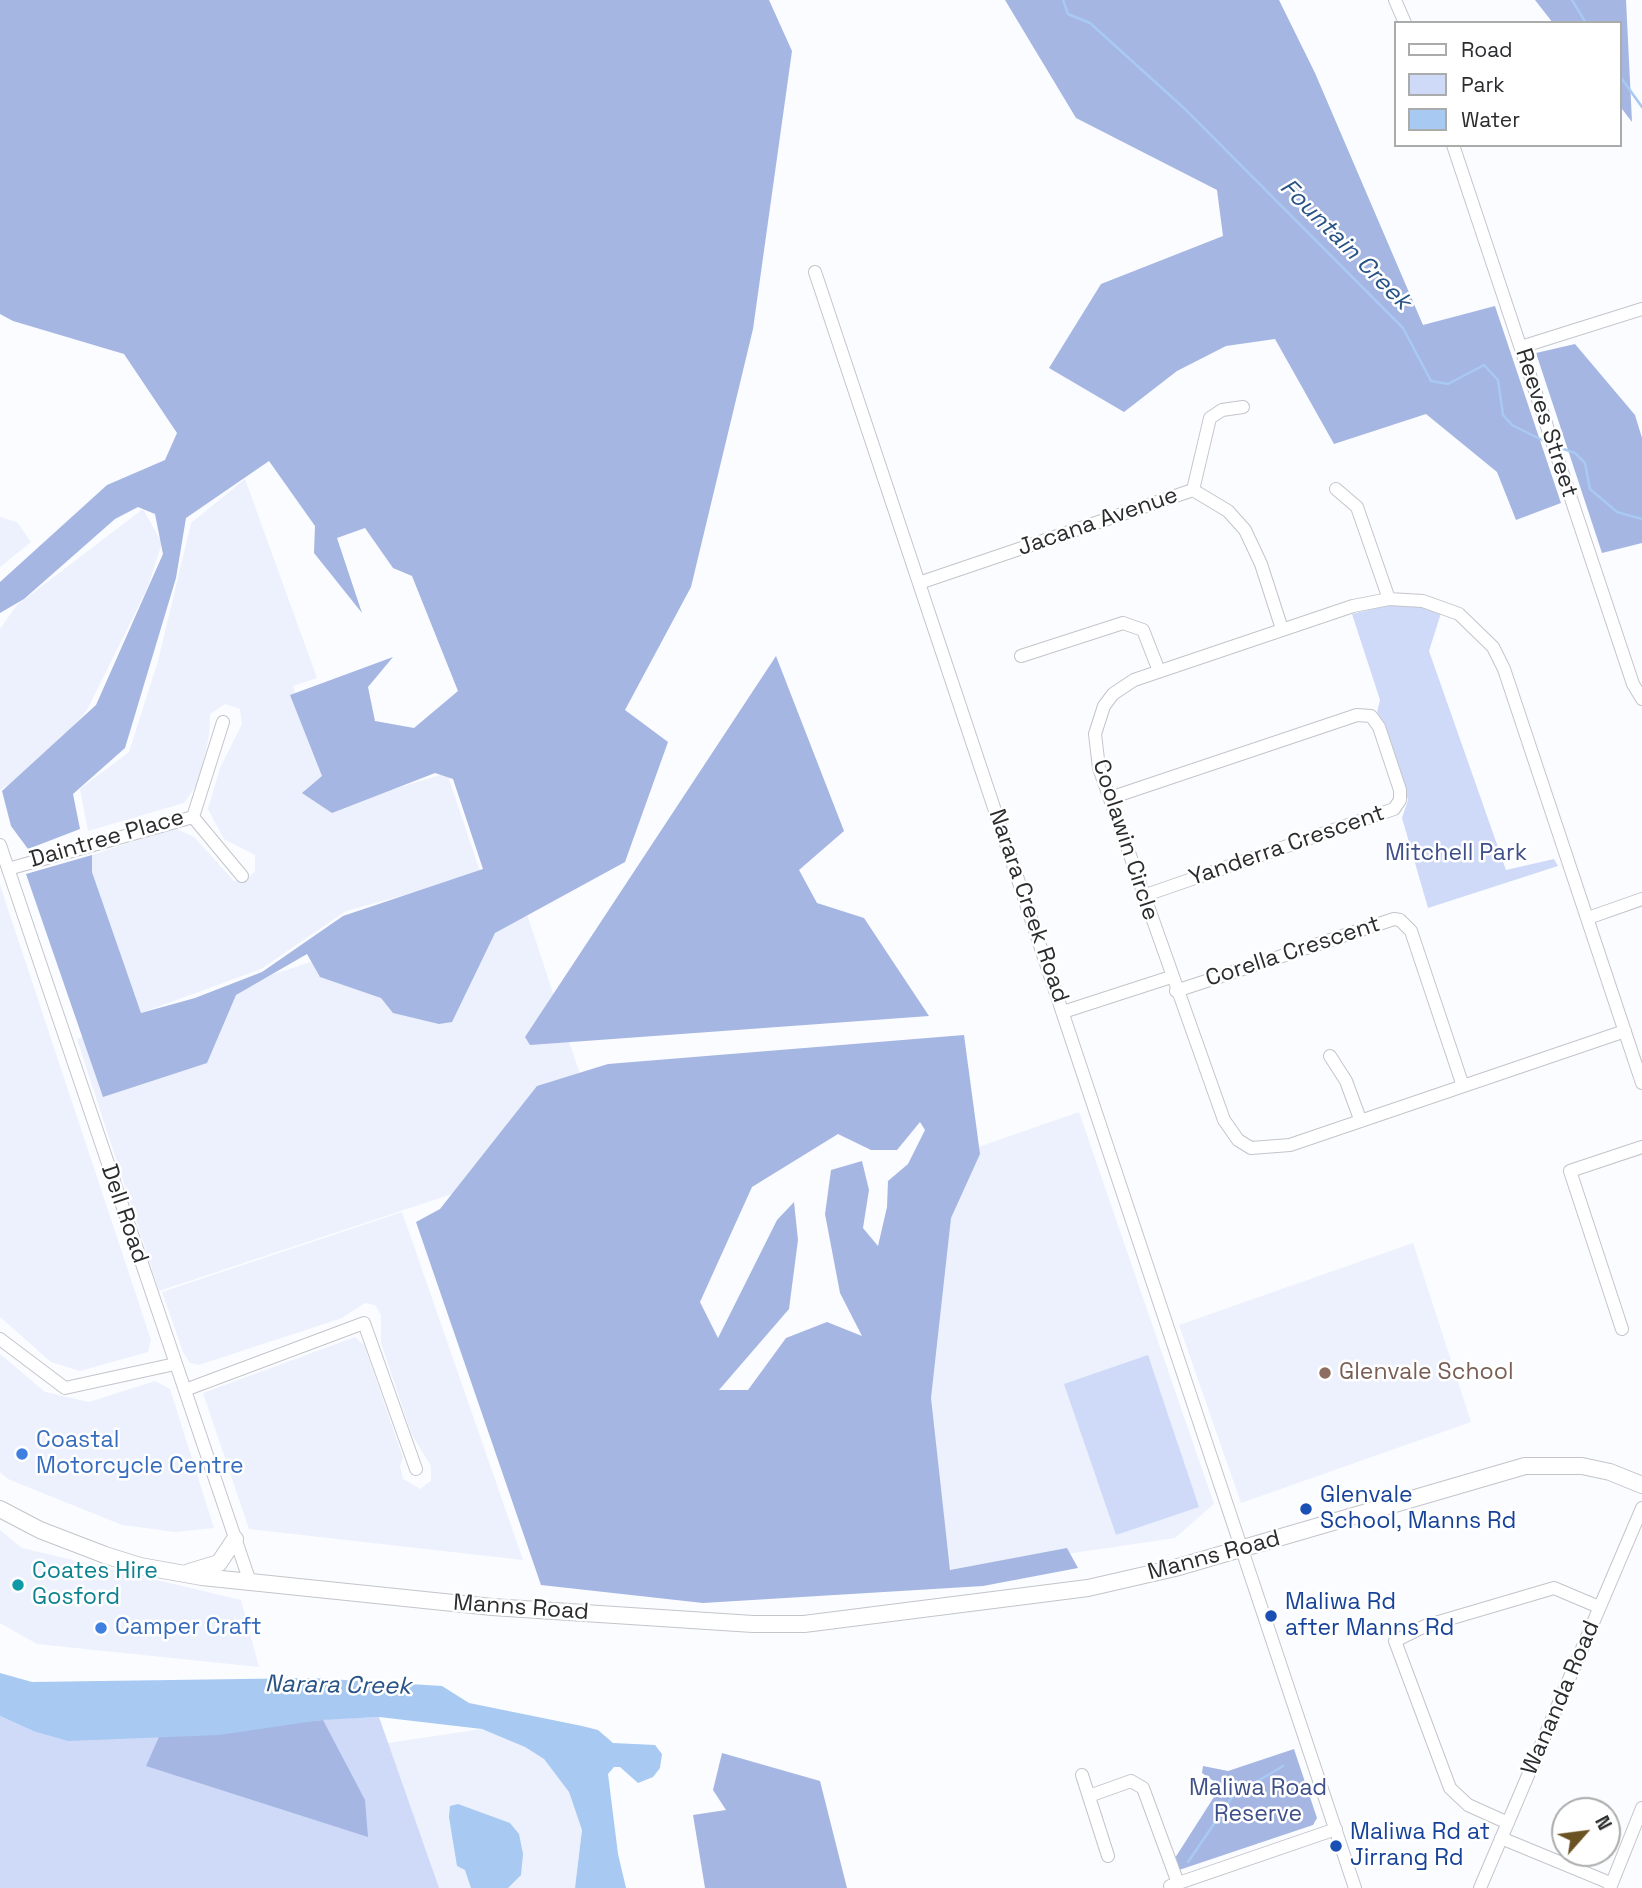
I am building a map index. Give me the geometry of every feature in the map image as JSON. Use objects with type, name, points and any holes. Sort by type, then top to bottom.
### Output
[{"type":"main road","name":"Manns Road","points":[[0,1509],[69,1543],[140,1566],[184,1574],[250,1583],[492,1606],[753,1624],[804,1624],[1054,1592],[1240,1545],[1327,1513],[1412,1498],[1512,1469],[1547,1464],[1597,1468],[1642,1485]]},
{"type":"main road","points":[[184,1574],[219,1563],[235,1539]]},
{"type":"street","points":[[1395,0],[1404,21]]},
{"type":"street","name":"Reeves Street","points":[[1454,147],[1633,684],[1642,699]]},
{"type":"street","name":"Narara Creek Road","points":[[815,272],[1063,1012],[1124,1204],[1355,1888]]},
{"type":"street","points":[[1521,347],[1642,309]]},
{"type":"street","points":[[1193,490],[1210,418],[1222,410],[1243,407]]},
{"type":"street","points":[[1336,488],[1357,507],[1389,599]]},
{"type":"street","name":"Jacana Avenue","points":[[919,583],[1193,490],[1227,511],[1245,530],[1261,564],[1282,629]]},
{"type":"street","name":"Coolawin Circle","points":[[1625,1031],[1290,1145],[1251,1148],[1238,1140],[1224,1120],[1171,977],[1110,798],[1096,751],[1097,719],[1104,706],[1123,687],[1159,671],[1353,606],[1389,599],[1440,605],[1478,629],[1493,647],[1504,669],[1625,1031],[1642,1083]]},
{"type":"street","points":[[1021,656],[1124,623],[1143,630],[1159,671]]},
{"type":"street","name":"Yanderra Crescent","points":[[1110,798],[1357,715],[1371,716],[1379,727],[1400,790],[1400,800],[1394,809],[1143,896]]},
{"type":"street","name":"Daintree Place","points":[[8,869],[193,817],[223,722]]},
{"type":"street","points":[[193,817],[242,876]]},
{"type":"street","name":"Dell Road","points":[[0,845],[250,1583]]},
{"type":"street","points":[[1587,918],[1642,899]]},
{"type":"street","name":"Corella Crescent","points":[[1176,991],[1394,919],[1400,920],[1411,931],[1462,1086]]},
{"type":"street","points":[[1063,1012],[1171,977]]},
{"type":"street","points":[[1330,1056],[1346,1081],[1360,1119]]},
{"type":"street","points":[[1622,1329],[1570,1171],[1642,1147]]},
{"type":"street","points":[[185,1390],[364,1322],[416,1469]]},
{"type":"street","points":[[0,1339],[65,1388],[175,1364]]},
{"type":"street","name":"Wananda Road","points":[[1480,1888],[1642,1508]]},
{"type":"street","points":[[1508,1823],[1468,1805],[1450,1788],[1395,1641],[1425,1626],[1554,1588],[1599,1607]]},
{"type":"street","points":[[1082,1775],[1108,1856]]},
{"type":"street","points":[[1088,1796],[1131,1781],[1143,1788],[1174,1884],[1336,1829]]},
{"type":"street","points":[[1501,1838],[1610,1886],[1642,1808]]},
{"type":"shaded area","points":[[245,479],[317,678],[293,686],[334,807],[447,773],[481,874],[346,911],[261,969],[141,1013],[92,872],[92,855],[175,828],[194,837],[234,881],[246,880],[255,871],[255,855],[224,839],[208,809],[220,768],[242,724],[240,709],[225,704],[210,714],[209,736],[199,782],[184,803],[88,831],[80,789],[129,752],[158,661],[191,523]]},
{"type":"shaded area","points":[[143,509],[162,543],[147,589],[87,710],[47,760],[0,790],[0,629],[17,605]]},
{"type":"shaded area","points":[[0,517],[17,522],[31,542],[0,567]]},
{"type":"shaded area","points":[[0,885],[151,1340],[148,1352],[80,1371],[51,1362],[0,1317]]},
{"type":"shaded area","points":[[520,893],[603,1144],[159,1291],[77,1039]]},
{"type":"shaded area","points":[[1079,1112],[1214,1504],[1175,1538],[951,1571],[892,1177]]},
{"type":"shaded area","points":[[402,1212],[523,1560],[249,1529],[203,1393],[355,1337],[364,1345],[403,1458],[400,1466],[403,1479],[420,1489],[431,1481],[431,1466],[411,1433],[381,1343],[381,1315],[375,1305],[365,1303],[342,1318],[199,1365],[190,1363],[183,1352],[162,1292]]},
{"type":"shaded area","name":"Glenvale School","points":[[1413,1243],[1471,1422],[1241,1503],[1179,1325]]},
{"type":"shaded area","points":[[0,1354],[45,1392],[89,1402],[155,1381],[170,1389],[214,1528],[175,1532],[122,1525],[8,1479],[0,1472]]},
{"type":"shaded area","points":[[0,1530],[22,1548],[241,1600],[259,1667],[37,1644],[0,1623]]},
{"type":"shaded area","points":[[482,1729],[525,1747],[544,1759],[569,1792],[582,1830],[575,1888],[428,1888],[381,1744]]},
{"type":"green space","points":[[0,0],[769,0],[792,51],[753,329],[691,587],[625,710],[668,742],[625,862],[495,933],[452,1022],[439,1024],[393,1013],[381,998],[320,977],[307,954],[236,995],[207,1063],[103,1097],[26,874],[92,855],[92,872],[141,1013],[195,998],[262,972],[343,916],[483,869],[453,779],[435,773],[332,813],[302,793],[322,776],[290,695],[393,657],[368,687],[375,721],[414,728],[458,691],[412,576],[393,568],[365,528],[337,538],[362,613],[314,553],[315,526],[269,461],[186,518],[176,578],[125,748],[73,794],[80,829],[28,849],[11,826],[2,791],[96,705],[163,554],[155,514],[138,507],[115,519],[24,599],[0,613],[0,582],[107,485],[165,460],[177,433],[124,354],[13,321],[0,314]]},
{"type":"green space","points":[[1005,0],[1279,0],[1315,73],[1423,325],[1495,306],[1561,503],[1516,520],[1497,472],[1426,414],[1334,444],[1275,339],[1226,346],[1177,371],[1124,412],[1049,368],[1101,284],[1223,236],[1217,190],[1076,118]]},
{"type":"green space","points":[[1535,0],[1626,0],[1632,122],[1621,108],[1621,21],[1551,21]]},
{"type":"green space","points":[[1575,344],[1635,415],[1642,438],[1642,543],[1602,553],[1536,353]]},
{"type":"green space","name":"Mitchell Park","points":[[1421,604],[1441,613],[1429,651],[1506,870],[1554,859],[1558,866],[1428,908],[1402,818],[1408,800],[1385,725],[1377,712],[1380,700],[1352,614],[1385,606]]},
{"type":"green space","points":[[776,656],[844,831],[799,870],[817,903],[864,918],[929,1016],[530,1045],[525,1037]]},
{"type":"green space","points":[[964,1035],[980,1154],[951,1218],[931,1398],[950,1570],[1067,1548],[1078,1568],[983,1586],[703,1603],[541,1585],[416,1222],[440,1209],[537,1086],[608,1064]],"holes":[[[920,1122],[925,1130],[908,1164],[888,1181],[887,1207],[878,1246],[863,1228],[869,1190],[862,1161],[831,1170],[825,1214],[840,1293],[862,1336],[827,1322],[786,1338],[748,1390],[719,1390],[789,1309],[798,1240],[794,1202],[777,1220],[718,1338],[700,1302],[752,1187],[838,1134],[871,1150],[897,1150]]]},
{"type":"green space","points":[[1148,1355],[1199,1507],[1116,1535],[1064,1384]]},
{"type":"green space","points":[[0,1716],[33,1731],[379,1717],[439,1888],[0,1888]]},
{"type":"green space","points":[[323,1720],[365,1800],[368,1837],[146,1766],[159,1737]]},
{"type":"green space","name":"Maliwa Road Reserve","points":[[1294,1749],[1317,1818],[1313,1825],[1179,1870],[1175,1858],[1221,1786],[1202,1773],[1203,1766],[1228,1771]]},
{"type":"green space","points":[[722,1753],[820,1781],[847,1888],[705,1888],[693,1815],[726,1810],[713,1790]]},
{"type":"water","name":"Narara Creek","points":[[0,1673],[32,1682],[312,1678],[442,1686],[469,1703],[598,1730],[613,1743],[655,1745],[662,1754],[660,1768],[653,1777],[638,1783],[620,1767],[614,1767],[608,1774],[618,1854],[626,1888],[575,1888],[582,1830],[569,1792],[544,1759],[525,1747],[482,1729],[379,1717],[321,1720],[219,1735],[68,1741],[33,1731],[0,1716]]},
{"type":"water","points":[[458,1804],[510,1823],[519,1834],[523,1854],[521,1875],[508,1888],[471,1888],[465,1870],[457,1866],[449,1817],[450,1806]]},
{"type":"waterway","name":"Fountain Creek","points":[[1063,0],[1068,14],[1090,23],[1185,109],[1403,328],[1431,381],[1448,384],[1484,365],[1498,380],[1503,415],[1512,425],[1548,443]]},
{"type":"waterway","points":[[1572,0],[1585,21]]},
{"type":"waterway","points":[[1621,78],[1642,107]]},
{"type":"waterway","name":"Fountain Creek","points":[[1558,447],[1575,453],[1585,463],[1590,489],[1617,512],[1642,519]]},
{"type":"waterway","points":[[1188,1862],[1233,1796],[1283,1766]]},
{"type":"place","name":"Glenvale School","points":[[1325,1373]]},
{"type":"place","name":"Coastal Motorcycle Centre","points":[[22,1454]]},
{"type":"place","name":"Glenvale School, Manns Rd","points":[[1306,1509]]},
{"type":"place","name":"Coates Hire Gosford","points":[[18,1585]]},
{"type":"place","name":"Maliwa Rd after Manns Rd","points":[[1271,1616]]},
{"type":"place","name":"Camper Craft","points":[[101,1628]]},
{"type":"place","name":"Maliwa Rd at Jirrang Rd","points":[[1336,1846]]}]
